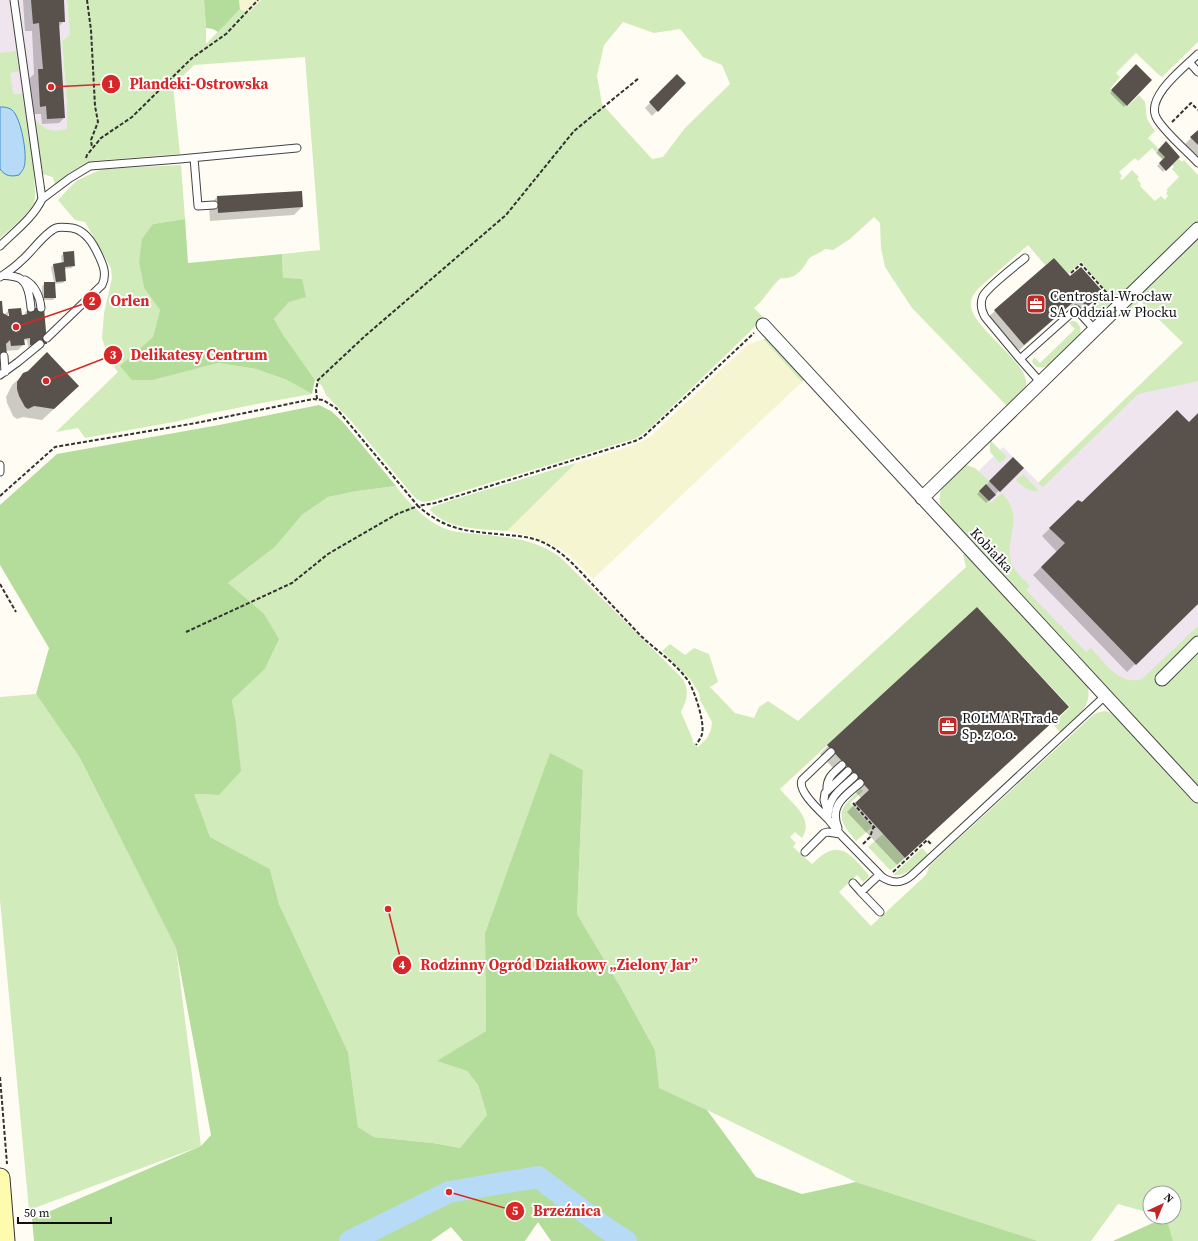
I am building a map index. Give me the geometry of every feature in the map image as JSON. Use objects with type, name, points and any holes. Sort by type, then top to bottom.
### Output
[{"type":"main road","points":[[3,1176],[5,1241]]},
{"type":"street","points":[[922,498],[1198,229]]},
{"type":"street","name":"Kobiałka","points":[[763,325],[1198,796]]},
{"type":"street","points":[[1162,679],[1198,643]]},
{"type":"lane","points":[[0,246],[32,216],[38,209],[42,199],[14,0]]},
{"type":"lane","points":[[1198,54],[1166,85],[1156,99],[1154,108],[1155,116],[1165,129],[1198,163]]},
{"type":"lane","points":[[1189,62],[1198,72]]},
{"type":"lane","points":[[42,199],[70,178],[90,166],[297,148]]},
{"type":"lane","points":[[194,158],[198,206],[214,205]]},
{"type":"lane","points":[[1,276],[23,260],[47,235],[56,228],[64,227],[75,229],[86,236],[95,248],[102,263],[105,279],[102,285],[47,338]]},
{"type":"lane","points":[[1024,258],[988,290],[983,297],[981,304],[982,311],[994,330],[1041,382]]},
{"type":"lane","points":[[1,276],[21,279],[28,282],[35,289],[41,300],[41,308]]},
{"type":"lane","points":[[21,279],[27,286],[31,308]]},
{"type":"lane","points":[[1020,359],[1076,309],[1095,330]]},
{"type":"lane","points":[[3,373],[36,346]]},
{"type":"lane","points":[[3,373],[4,356]]},
{"type":"lane","points":[[0,465],[0,472]]},
{"type":"lane","points":[[831,752],[802,780],[800,783],[801,787],[805,794],[828,816],[840,834],[880,875],[889,881],[896,883],[907,880],[1105,696]]},
{"type":"lane","points":[[828,816],[824,800],[828,778],[842,764]]},
{"type":"lane","points":[[826,791],[848,771]]},
{"type":"lane","points":[[828,816],[830,802],[833,797],[854,777]]},
{"type":"lane","points":[[840,834],[835,821],[836,808],[841,800],[860,783]]},
{"type":"lane","points":[[805,852],[824,833],[828,832],[840,834]]},
{"type":"lane","points":[[861,892],[880,875]]},
{"type":"lane","points":[[853,883],[880,912]]},
{"type":"path","points":[[87,0],[91,30],[95,106],[98,122],[91,140],[92,148]]},
{"type":"path","points":[[85,169],[87,155],[101,138],[132,117],[192,58],[226,34],[258,0]]},
{"type":"path","points":[[317,399],[316,390],[318,380],[365,336],[506,215],[574,131],[639,78]]},
{"type":"path","points":[[1165,129],[1191,103],[1198,110]]},
{"type":"path","points":[[1071,273],[1081,264],[1106,292],[1082,316]]},
{"type":"path","points":[[186,632],[292,583],[328,554],[397,514],[418,506],[435,503],[543,470],[635,441],[643,437],[763,325]]},
{"type":"path","points":[[0,496],[55,447],[196,423],[317,399],[323,400],[336,408],[418,506],[430,517],[446,525],[467,531],[522,537],[540,541],[572,563],[642,636],[676,668],[689,684],[698,707],[703,729],[702,736],[696,744]]},
{"type":"path","points":[[0,584],[16,612]]},
{"type":"path","points":[[857,799],[852,803],[875,826],[870,837],[862,844],[867,850]]},
{"type":"path","points":[[889,872],[892,873],[927,840],[934,848]]},
{"type":"path","points":[[0,1077],[3,1176]]},
{"type":"shaded area","points":[[0,0],[67,0],[70,35],[62,41],[67,105],[74,120],[54,182],[53,177],[43,174],[33,176],[30,198],[0,226]]},
{"type":"shaded area","points":[[1183,343],[1198,356],[1198,628],[1138,686],[1110,682],[954,512],[953,496],[1003,447],[1039,483]]},
{"type":"green space","points":[[67,0],[204,0],[206,44],[240,9],[248,13],[261,0],[1198,0],[1198,42],[1162,77],[1136,53],[1116,73],[1120,77],[1110,89],[1128,106],[1139,95],[1145,102],[1147,119],[1155,131],[1148,138],[1165,157],[1163,159],[1152,148],[1138,161],[1135,158],[1119,172],[1122,176],[1120,179],[1122,180],[1132,170],[1139,177],[1137,179],[1141,184],[1140,186],[1155,201],[1161,196],[1165,200],[1168,196],[1166,193],[1168,191],[1166,190],[1179,177],[1172,169],[1174,167],[1172,165],[1179,159],[1182,162],[1184,160],[1198,175],[1198,222],[1106,311],[1100,314],[1093,315],[1089,313],[1108,293],[1081,262],[1068,274],[1054,258],[1045,265],[1028,245],[980,287],[971,300],[974,315],[981,325],[1020,367],[1025,377],[1025,389],[1021,395],[1008,407],[912,308],[885,267],[881,248],[880,223],[874,217],[850,239],[833,250],[825,249],[809,258],[803,268],[792,277],[781,278],[777,281],[754,308],[764,318],[649,429],[637,438],[431,501],[423,502],[416,499],[352,422],[326,395],[322,386],[315,380],[274,319],[289,302],[283,278],[282,254],[320,250],[305,57],[194,65],[173,86],[180,154],[91,161],[69,173],[55,185],[53,177],[43,174],[35,120],[43,127],[53,131],[67,129],[67,105],[62,41],[70,35]],"holes":[[[623,22],[654,33],[680,29],[703,57],[722,65],[730,84],[685,128],[663,157],[652,159],[602,104],[597,76],[604,45]]]},
{"type":"green space","points":[[204,0],[239,0],[240,9],[218,32],[213,29],[206,28]]},
{"type":"green space","points":[[239,0],[261,0],[248,13],[240,9]]},
{"type":"green space","points":[[16,51],[19,71],[10,73],[13,94],[22,94],[31,151],[35,196],[34,203],[28,212],[0,238],[0,169],[3,173],[25,151],[17,116],[5,107],[0,107],[0,53]]},
{"type":"green space","points":[[181,165],[185,219],[153,224],[139,263],[144,288],[160,310],[153,337],[121,366],[188,370],[218,363],[256,369],[287,380],[312,394],[85,438],[78,428],[56,432],[118,372],[109,360],[102,338],[104,313],[112,278],[111,268],[85,222],[75,220],[58,200],[76,181],[102,169]]},
{"type":"green space","points":[[185,219],[188,263],[282,254],[283,278],[302,279],[306,297],[289,302],[274,319],[315,380],[312,394],[287,380],[256,369],[218,363],[152,380],[132,380],[120,366],[153,337],[160,310],[144,288],[139,263],[142,239],[153,224]]},
{"type":"green space","points":[[1198,236],[1198,381],[1138,394],[1043,487],[1038,483],[1183,343],[1140,301],[1131,310],[1128,306]]},
{"type":"green space","points":[[1071,321],[1075,321],[1080,326],[1081,329],[1079,336],[1056,360],[1049,365],[1037,367],[1032,362],[1034,357],[1040,363],[1075,329],[1069,323]]},
{"type":"green space","points":[[763,339],[802,382],[593,579],[568,554],[559,548],[536,538],[507,531],[576,463],[643,441],[652,435],[747,345]]},
{"type":"green space","points":[[763,339],[767,339],[805,379],[802,382]]},
{"type":"green space","points":[[319,405],[331,411],[342,421],[396,486],[357,491],[328,497],[302,515],[275,547],[228,583],[264,614],[279,639],[264,670],[232,700],[241,771],[219,795],[194,794],[210,837],[270,869],[279,904],[348,1052],[358,1127],[374,1137],[433,1143],[460,1148],[487,1115],[478,1085],[467,1071],[437,1061],[486,1031],[485,933],[550,753],[583,770],[577,914],[621,988],[655,1050],[659,1088],[707,1110],[756,1177],[802,1194],[856,1182],[1038,1241],[551,1241],[538,1222],[525,1241],[463,1241],[451,1227],[431,1241],[34,1241],[32,1219],[201,1146],[211,1135],[176,948],[80,758],[36,694],[49,648],[0,565],[0,505],[57,454],[219,425]]},
{"type":"green space","points":[[990,440],[1007,457],[1000,463],[990,452]]},
{"type":"green space","points":[[576,463],[507,531],[476,529],[455,525],[437,517],[430,510],[432,507],[452,500]]},
{"type":"green space","points":[[966,465],[975,468],[990,482],[980,492],[991,503],[1002,493],[1013,511],[1014,520],[1010,543],[1011,561],[1016,571],[1030,586],[1026,590],[1086,652],[1091,648],[1113,672],[1126,679],[1142,679],[1198,626],[1198,635],[1155,678],[1161,684],[1198,649],[1198,788],[942,510],[940,495],[943,487],[957,471]]},
{"type":"green space","points":[[1023,474],[1039,491],[1032,491],[1021,485],[1016,480]]},
{"type":"green space","points":[[396,486],[410,503],[421,513],[432,522],[443,528],[458,532],[499,536],[520,540],[541,546],[560,557],[682,678],[686,687],[687,695],[681,712],[693,740],[692,741],[698,747],[707,738],[711,730],[712,722],[700,700],[699,693],[690,679],[662,651],[670,644],[685,655],[694,648],[709,654],[718,682],[710,687],[735,713],[754,718],[759,707],[768,701],[798,721],[966,567],[963,555],[965,553],[1087,683],[1089,691],[1086,705],[1077,717],[1060,732],[1053,724],[1070,707],[977,607],[780,789],[800,811],[806,824],[802,838],[795,832],[790,837],[796,843],[793,847],[812,864],[829,851],[836,850],[848,854],[854,859],[869,877],[863,882],[857,875],[839,892],[871,926],[926,875],[930,865],[1093,715],[1105,711],[1116,716],[1198,804],[1198,1241],[1173,1241],[1168,1225],[1182,1225],[1182,1185],[1142,1185],[1142,1211],[1118,1204],[1091,1241],[1038,1241],[856,1182],[658,1088],[655,1050],[621,988],[577,914],[583,770],[550,754],[485,933],[486,1031],[438,1061],[467,1071],[478,1085],[487,1115],[460,1148],[433,1143],[374,1137],[358,1127],[348,1052],[279,904],[270,869],[210,837],[193,794],[219,795],[235,717],[232,700],[264,670],[228,583],[275,547],[302,515],[328,497],[357,491]]},
{"type":"green space","points":[[36,694],[80,758],[176,948],[201,1146],[29,1210],[0,900],[0,697]]},
{"type":"green space","points":[[861,789],[863,791],[850,803],[872,827],[856,841],[844,825],[842,813],[847,802]]},
{"type":"green space","points":[[883,834],[905,858],[891,870],[868,847]]},
{"type":"green space","points":[[922,848],[928,854],[908,872],[893,875]]},
{"type":"green space","points":[[1148,1225],[1168,1225],[1173,1241],[1113,1241]]},
{"type":"water","points":[[0,107],[12,110],[21,128],[25,162],[24,169],[19,175],[8,175],[0,169]]},
{"type":"building","points":[[31,0],[64,0],[65,22],[59,22],[65,118],[47,119],[46,106],[40,107],[38,69],[43,69],[39,23],[33,24]]},
{"type":"building","points":[[1136,64],[1152,80],[1127,106],[1111,90]]},
{"type":"building","points":[[677,74],[686,83],[658,112],[649,102]]},
{"type":"building","points":[[1198,130],[1198,145],[1190,137]]},
{"type":"building","points":[[1166,141],[1180,157],[1166,171],[1159,163],[1165,157],[1158,150]]},
{"type":"building","points":[[302,191],[303,207],[218,213],[217,196]]},
{"type":"building","points":[[74,251],[75,266],[65,267],[66,281],[56,282],[53,264],[64,262],[63,252]]},
{"type":"building","name":"Centrostal-Wrocław SA Oddział w Płocku","points":[[1054,258],[1070,276],[1081,267],[1104,293],[1087,307],[1078,298],[1024,345],[994,310]]},
{"type":"building","points":[[44,282],[55,282],[56,298],[44,298]]},
{"type":"building","points":[[0,301],[2,301],[3,313],[8,316],[8,309],[21,308],[22,315],[27,314],[27,309],[44,307],[47,344],[30,345],[30,338],[24,339],[25,345],[11,346],[10,340],[6,344],[7,356],[0,356]]},
{"type":"building","points":[[47,352],[79,386],[54,409],[34,406],[28,409],[25,407],[19,396],[17,382],[23,373],[28,371]]},
{"type":"building","points":[[1177,410],[1189,422],[1198,413],[1198,604],[1136,665],[1041,567],[1065,543],[1049,528],[1078,500],[1082,502]]},
{"type":"building","points":[[1013,457],[1024,468],[1000,492],[989,481]]},
{"type":"building","points":[[986,484],[996,495],[989,501],[979,491]]},
{"type":"building","name":"ROLMAR Trade Sp. z o.o.","points":[[977,607],[1069,707],[905,858],[855,803],[869,790],[827,745]]},
{"type":"waterway","points":[[350,1241],[449,1192],[538,1177],[607,1229],[626,1241]]},
{"type":"place","name":"Plandeki-Ostrowska","points":[[51,87]]},
{"type":"place","name":"Centrostal-Wrocław SA Oddział w Płocku","points":[[1036,304]]},
{"type":"place","name":"Orlen","points":[[16,327]]},
{"type":"place","name":"Delikatesy Centrum","points":[[46,381]]},
{"type":"place","name":"ROLMAR Trade Sp. z o.o.","points":[[948,726]]},
{"type":"place","name":"Rodzinny Ogród Działkowy „Zielony Jar”","points":[[388,909]]},
{"type":"place","name":"Brzeźnica","points":[[449,1192]]}]
